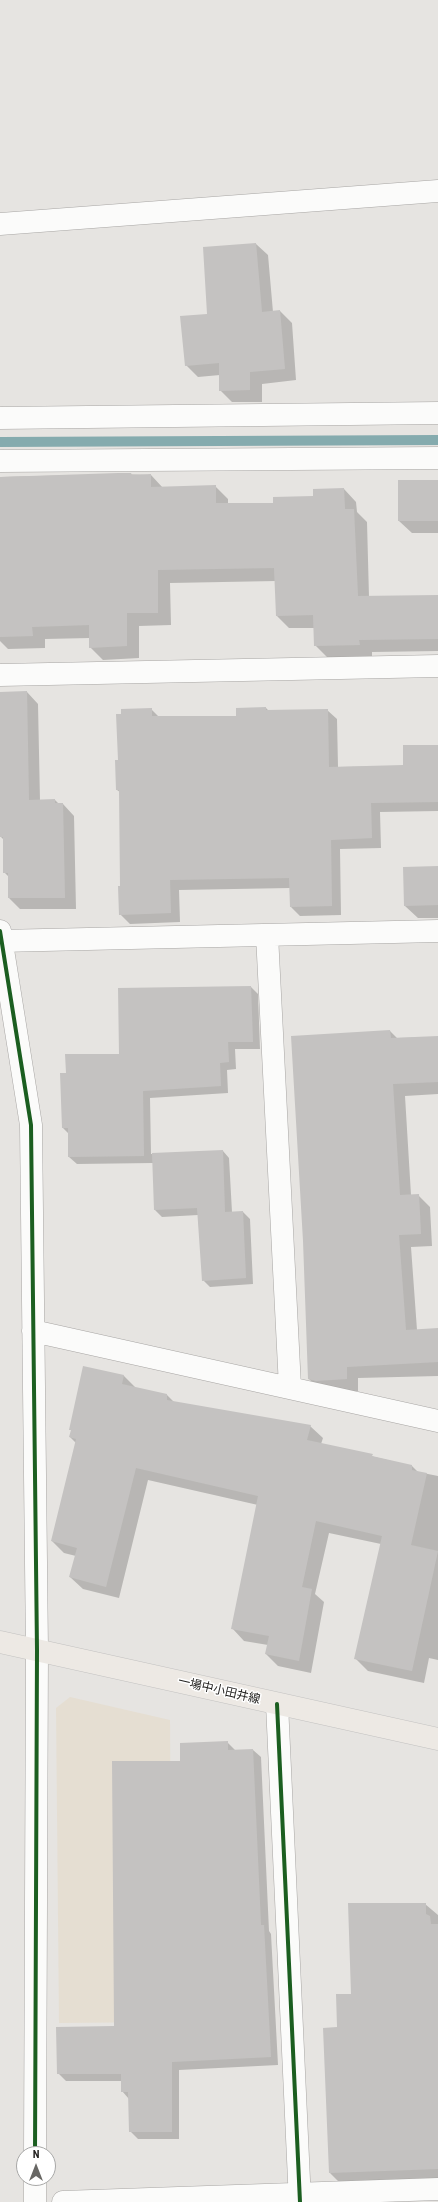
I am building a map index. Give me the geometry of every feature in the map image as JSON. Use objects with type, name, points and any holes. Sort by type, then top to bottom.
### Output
[{"type":"main road","name":"一場中小田井線","points":[[0,1642],[438,1739]]},
{"type":"street","points":[[0,224],[438,191]]},
{"type":"street","points":[[0,418],[438,413]]},
{"type":"street","points":[[0,461],[438,458]]},
{"type":"street","points":[[0,675],[438,666]]},
{"type":"street","points":[[35,2146],[29,1649],[33,1332],[31,1125],[1,937],[267,935],[438,931]]},
{"type":"street","points":[[267,935],[290,1387]]},
{"type":"street","points":[[33,1332],[290,1387],[438,1421]]},
{"type":"street","points":[[277,1704],[300,2198]]},
{"type":"street","points":[[35,2186],[35,2202]]},
{"type":"street","points":[[63,2202],[300,2198],[438,2189]]},
{"type":"shaded area","points":[[70,1697],[170,1720],[172,2022],[59,2023],[56,1708]]},
{"type":"building","points":[[256,243],[262,312],[280,310],[285,369],[250,372],[250,390],[219,391],[219,363],[185,366],[180,316],[207,314],[203,247]]},
{"type":"building","points":[[131,473],[132,475],[151,474],[151,487],[216,485],[216,503],[273,503],[273,497],[313,496],[313,489],[344,488],[345,509],[354,509],[358,596],[438,595],[438,639],[359,640],[360,645],[314,646],[313,615],[276,616],[274,568],[158,570],[158,613],[127,613],[127,646],[89,648],[89,625],[32,627],[33,636],[0,637],[0,477]]},
{"type":"building","points":[[398,480],[438,480],[438,521],[398,521]]},
{"type":"building","points":[[27,691],[29,800],[55,799],[55,803],[63,803],[65,898],[8,898],[8,873],[3,873],[3,837],[0,837],[0,692]]},
{"type":"building","points":[[266,707],[266,710],[328,709],[329,767],[403,765],[403,745],[438,745],[438,802],[371,803],[372,838],[331,840],[332,906],[290,907],[289,878],[170,880],[171,913],[119,915],[119,790],[116,790],[115,760],[118,760],[116,714],[121,714],[121,709],[152,708],[152,716],[236,716],[236,708]]},
{"type":"building","points":[[438,866],[438,905],[404,906],[403,867]]},
{"type":"building","points":[[251,986],[253,1042],[228,1042],[229,1062],[220,1063],[221,1086],[143,1091],[144,1156],[68,1157],[68,1128],[62,1128],[60,1073],[66,1073],[65,1054],[119,1054],[118,988]]},
{"type":"building","points":[[390,1030],[391,1038],[438,1036],[438,1082],[393,1084],[400,1195],[419,1194],[421,1234],[399,1235],[406,1330],[438,1328],[438,1362],[347,1367],[347,1379],[316,1381],[308,1379],[303,1241],[291,1036]]},
{"type":"building","points":[[223,1150],[225,1212],[243,1211],[246,1278],[202,1281],[197,1208],[154,1210],[152,1153]]},
{"type":"building","points":[[83,1366],[124,1375],[122,1384],[167,1394],[167,1400],[311,1425],[307,1440],[373,1454],[372,1456],[412,1465],[412,1470],[427,1473],[411,1545],[438,1551],[412,1671],[354,1659],[382,1536],[316,1521],[302,1587],[312,1589],[299,1661],[265,1654],[269,1636],[231,1629],[258,1496],[136,1468],[106,1587],[69,1577],[77,1548],[51,1541],[76,1439],[69,1437],[71,1430],[69,1430]]},
{"type":"building","points":[[228,1741],[228,1750],[253,1749],[261,1925],[264,1925],[271,2057],[172,2062],[172,2132],[129,2132],[128,2092],[121,2092],[121,2074],[57,2074],[56,2027],[114,2026],[112,1761],[180,1761],[180,1743]]},
{"type":"building","points":[[348,1903],[426,1903],[426,1914],[430,1916],[431,1924],[438,1924],[438,2169],[329,2173],[323,2028],[337,2027],[336,1994],[351,1994]]},
{"type":"waterway","points":[[0,442],[438,440]]},
{"type":"cycle path","points":[[0,931],[31,1125],[37,1650],[35,2146]]},
{"type":"cycle path","points":[[277,1704],[300,2202]]}]
